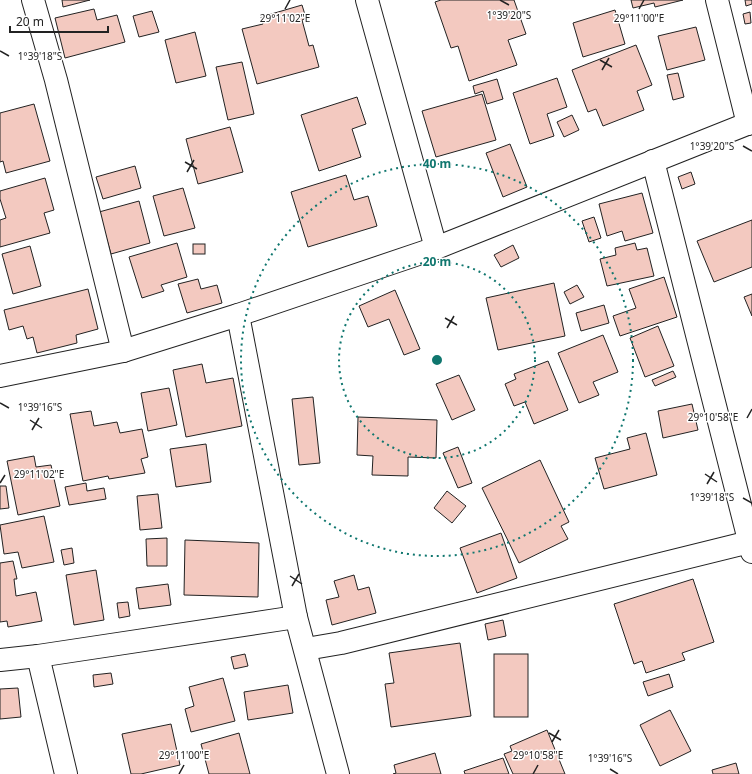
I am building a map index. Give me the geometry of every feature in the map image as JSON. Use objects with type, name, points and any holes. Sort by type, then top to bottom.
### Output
[{"type":"street","points":[[33,0],[56,80],[123,351]]},
{"type":"street","points":[[367,0],[436,248]]},
{"type":"street","points":[[0,376],[123,351],[238,315],[436,248],[750,123],[717,0]]},
{"type":"street","points":[[306,649],[342,643],[751,547],[653,161]]},
{"type":"street","points":[[238,315],[296,618],[306,649],[338,774]]},
{"type":"street","points":[[0,660],[38,656],[296,618]]},
{"type":"street","points":[[38,656],[66,774]]},
{"type":"building","points":[[62,0],[90,0],[63,7]]},
{"type":"building","points":[[441,0],[514,0],[526,34],[508,40],[517,65],[469,81],[458,46],[451,48],[435,2]]},
{"type":"building","points":[[631,0],[683,0],[655,7],[654,3],[633,8]]},
{"type":"building","points":[[745,0],[752,0],[752,4],[746,6]]},
{"type":"building","points":[[302,5],[306,18],[302,20],[309,46],[313,45],[319,67],[257,84],[242,29],[263,24],[261,17]]},
{"type":"building","points":[[94,9],[97,20],[117,15],[125,42],[65,58],[55,18]]},
{"type":"building","points":[[615,10],[625,44],[583,57],[573,23]]},
{"type":"building","points":[[152,11],[159,32],[139,37],[133,16]]},
{"type":"building","points":[[750,12],[751,23],[745,24],[743,14]]},
{"type":"building","points":[[696,27],[705,60],[667,70],[658,36]]},
{"type":"building","points":[[195,32],[206,76],[176,83],[165,40]]},
{"type":"building","points":[[636,45],[652,85],[637,91],[644,110],[603,126],[596,109],[588,112],[572,70]]},
{"type":"building","points":[[242,62],[254,114],[228,120],[216,67]]},
{"type":"building","points":[[678,73],[684,97],[673,100],[667,75]]},
{"type":"building","points":[[557,78],[567,107],[547,114],[554,136],[530,144],[513,93]]},
{"type":"building","points":[[497,79],[503,99],[487,104],[483,91],[475,94],[473,86]]},
{"type":"building","points":[[482,94],[496,140],[436,157],[422,111]]},
{"type":"building","points":[[357,97],[366,124],[352,129],[361,157],[319,171],[301,115]]},
{"type":"building","points":[[34,104],[50,161],[6,173],[3,161],[0,162],[0,113]]},
{"type":"building","points":[[572,115],[579,130],[564,137],[557,122]]},
{"type":"building","points":[[230,127],[243,172],[198,184],[186,139]]},
{"type":"building","points":[[510,144],[527,187],[503,197],[486,153]]},
{"type":"building","points":[[135,166],[141,188],[103,199],[96,177]]},
{"type":"building","points":[[691,172],[695,184],[682,189],[678,177]]},
{"type":"building","points":[[346,175],[354,200],[368,196],[377,226],[308,247],[291,192]]},
{"type":"building","points":[[45,178],[54,210],[44,213],[50,233],[0,247],[0,220],[6,218],[0,199],[0,191]]},
{"type":"building","points":[[183,188],[195,228],[164,236],[153,196]]},
{"type":"building","points":[[642,193],[653,233],[625,241],[622,231],[607,236],[599,204]]},
{"type":"building","points":[[139,201],[150,243],[111,254],[99,212]]},
{"type":"building","points":[[594,217],[601,238],[589,242],[582,221]]},
{"type":"building","points":[[752,220],[752,267],[714,282],[697,241]]},
{"type":"building","points":[[177,243],[187,277],[161,285],[164,291],[142,298],[129,257]]},
{"type":"building","points":[[635,243],[637,250],[647,248],[654,276],[607,286],[600,259],[616,255],[615,248]]},
{"type":"building","points":[[193,244],[205,244],[205,254],[193,254]]},
{"type":"building","points":[[513,245],[519,258],[501,267],[494,255]]},
{"type":"building","points":[[30,246],[41,286],[13,294],[2,254]]},
{"type":"building","points":[[664,277],[677,317],[620,336],[613,316],[636,308],[629,289]]},
{"type":"building","points":[[198,279],[201,289],[217,285],[222,303],[187,313],[178,284]]},
{"type":"building","points":[[554,283],[565,336],[498,350],[486,298]]},
{"type":"building","points":[[577,285],[584,297],[570,304],[564,292]]},
{"type":"building","points":[[88,289],[98,329],[76,335],[77,343],[37,353],[33,337],[27,339],[23,326],[9,330],[4,310]]},
{"type":"building","points":[[395,290],[420,349],[404,355],[389,319],[368,327],[359,306]]},
{"type":"building","points":[[752,294],[752,316],[744,297]]},
{"type":"building","points":[[604,305],[609,323],[581,331],[576,313]]},
{"type":"building","points":[[658,326],[674,366],[645,377],[630,338]]},
{"type":"building","points":[[603,335],[618,372],[593,382],[599,395],[579,403],[558,353]]},
{"type":"building","points":[[548,361],[568,410],[534,424],[525,402],[514,406],[505,384],[516,379],[514,374]]},
{"type":"building","points":[[202,364],[206,383],[233,378],[242,426],[186,437],[173,370]]},
{"type":"building","points":[[673,371],[676,377],[655,386],[652,380]]},
{"type":"building","points":[[459,375],[475,410],[452,420],[436,384]]},
{"type":"building","points":[[169,388],[177,425],[148,431],[141,393]]},
{"type":"building","points":[[313,397],[320,463],[299,465],[292,399]]},
{"type":"building","points":[[692,404],[698,430],[663,438],[658,411]]},
{"type":"building","points":[[91,411],[94,426],[117,422],[120,433],[142,429],[148,457],[141,459],[145,473],[109,479],[108,476],[83,481],[70,414]]},
{"type":"building","points":[[358,417],[437,420],[436,458],[408,457],[408,476],[372,475],[373,456],[357,455]]},
{"type":"building","points":[[646,433],[657,475],[604,489],[595,458],[630,449],[627,438]]},
{"type":"building","points":[[206,444],[211,482],[176,487],[170,449]]},
{"type":"building","points":[[458,447],[472,483],[458,488],[443,453]]},
{"type":"building","points":[[34,456],[36,467],[51,465],[60,506],[18,515],[7,461]]},
{"type":"building","points":[[540,460],[569,522],[561,526],[568,539],[519,563],[482,488]]},
{"type":"building","points":[[86,483],[87,491],[104,488],[106,499],[69,505],[65,487]]},
{"type":"building","points":[[0,486],[6,486],[9,508],[0,509]]},
{"type":"building","points":[[447,491],[466,506],[452,523],[434,508]]},
{"type":"building","points":[[158,494],[162,528],[140,530],[137,496]]},
{"type":"building","points":[[44,516],[54,562],[22,568],[18,552],[4,554],[0,525]]},
{"type":"building","points":[[501,533],[517,578],[477,593],[460,548]]},
{"type":"building","points":[[167,538],[167,566],[147,566],[146,539]]},
{"type":"building","points":[[185,540],[259,543],[258,597],[184,595]]},
{"type":"building","points":[[72,548],[74,563],[64,565],[61,550]]},
{"type":"building","points":[[13,561],[17,579],[14,579],[16,596],[36,592],[42,621],[8,627],[7,621],[0,622],[0,563]]},
{"type":"building","points":[[96,570],[104,620],[74,625],[66,575]]},
{"type":"building","points":[[354,575],[358,590],[369,587],[376,613],[332,625],[326,600],[339,597],[334,581]]},
{"type":"building","points":[[693,579],[714,642],[682,653],[685,660],[646,673],[642,661],[634,664],[614,604]]},
{"type":"building","points":[[168,584],[171,605],[139,609],[136,588]]},
{"type":"building","points":[[128,602],[130,616],[119,618],[117,603]]},
{"type":"building","points":[[503,620],[506,636],[488,640],[485,624]]},
{"type":"building","points":[[460,643],[471,716],[391,727],[385,684],[394,683],[389,653]]},
{"type":"building","points":[[245,654],[248,666],[234,669],[231,657]]},
{"type":"building","points":[[494,654],[528,654],[528,717],[494,717]]},
{"type":"building","points":[[111,673],[113,684],[94,687],[93,675]]},
{"type":"building","points":[[669,674],[673,687],[648,696],[643,682]]},
{"type":"building","points":[[223,678],[235,721],[191,732],[185,709],[194,706],[189,687]]},
{"type":"building","points":[[288,685],[293,713],[248,720],[244,692]]},
{"type":"building","points":[[18,688],[21,717],[0,719],[0,689]]},
{"type":"building","points":[[670,710],[691,751],[660,766],[640,725]]},
{"type":"building","points":[[171,724],[180,765],[141,774],[131,774],[122,734]]},
{"type":"building","points":[[547,730],[565,774],[513,774],[504,754],[512,751],[510,746]]},
{"type":"building","points":[[239,733],[250,774],[209,774],[201,744]]},
{"type":"building","points":[[435,753],[441,774],[393,774],[396,773],[394,765]]},
{"type":"building","points":[[503,758],[509,774],[465,774],[464,771]]},
{"type":"building","points":[[736,763],[739,774],[713,774],[712,770]]}]
